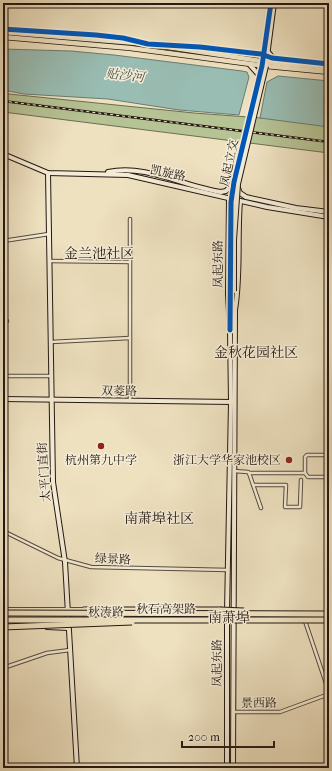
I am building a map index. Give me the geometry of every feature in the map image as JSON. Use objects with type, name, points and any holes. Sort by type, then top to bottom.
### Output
[{"type":"highway","points":[[84,610],[226,610],[283,614]]},
{"type":"highway","name":"秋石高架路","points":[[3,613],[329,613]]},
{"type":"highway","name":"秋石高架路","points":[[3,620],[329,621]]},
{"type":"highway","points":[[3,627],[175,620]]},
{"type":"main road","name":"凤起立交","points":[[236,183],[259,75],[264,64],[271,3]]},
{"type":"main road","name":"凤起立交","points":[[230,330],[232,291],[231,202],[268,51],[274,3]]},
{"type":"main road","points":[[3,32],[148,44],[162,49],[249,64],[277,63],[329,68]]},
{"type":"main road","points":[[3,37],[162,49],[329,72]]},
{"type":"main road","points":[[268,51],[277,63]]},
{"type":"main road","points":[[249,64],[259,75]]},
{"type":"main road","name":"凯旋路","points":[[3,154],[48,173],[64,175],[103,173],[128,175],[240,201],[329,217]]},
{"type":"main road","points":[[103,173],[118,170],[144,172],[221,192],[226,191],[236,183],[240,193],[246,197],[296,208],[329,212]]},
{"type":"main road","name":"太平门直街","points":[[48,173],[53,482],[64,558],[77,768]]},
{"type":"main road","name":"凤起东路","points":[[229,198],[228,286],[233,402],[234,471],[233,768]]},
{"type":"main road","name":"凤起东路","points":[[227,768],[227,613],[235,310],[238,291],[238,225],[240,201]]},
{"type":"main road","name":"凤起立交","points":[[232,291],[235,310]]},
{"type":"main road","name":"双菱路","points":[[3,399],[233,402]]},
{"type":"main road","name":"秋涛路","points":[[3,610],[329,613]]},
{"type":"main road","name":"秋涛路","points":[[3,623],[68,625],[227,621],[329,621]]},
{"type":"main road","points":[[3,627],[68,625]]},
{"type":"street","points":[[130,219],[130,401]]},
{"type":"street","points":[[3,241],[49,233]]},
{"type":"street","points":[[50,261],[130,262]]},
{"type":"street","points":[[50,342],[130,338]]},
{"type":"street","points":[[7,376],[51,376]]},
{"type":"street","points":[[329,455],[307,455],[305,457],[305,473],[308,477],[329,477]]},
{"type":"street","points":[[234,471],[249,473],[305,473]]},
{"type":"street","points":[[249,473],[261,508]]},
{"type":"street","points":[[253,485],[286,485],[285,508],[300,507],[301,480]]},
{"type":"street","name":"绿景路","points":[[3,531],[58,558],[64,558],[91,567],[229,570]]},
{"type":"street","points":[[305,621],[329,693]]},
{"type":"street","points":[[3,668],[47,653],[70,650]]},
{"type":"street","name":"景西路","points":[[233,712],[280,712],[329,693]]},
{"type":"green space","points":[[3,91],[9,94],[194,113],[329,123],[329,153],[3,112]]},
{"type":"water","name":"贴沙河","points":[[3,49],[71,51],[114,55],[242,71],[247,72],[249,77],[239,115],[179,110],[108,99],[24,94],[3,90]]},
{"type":"water","points":[[278,76],[329,81],[329,127],[260,118],[267,82]]},
{"type":"railway","points":[[3,101],[329,142]]},
{"type":"cycle path","points":[[230,330],[231,202],[234,182],[262,66],[271,3]]},
{"type":"cycle path","points":[[3,29],[96,35],[123,38],[148,44],[200,47],[261,54],[272,58],[329,64]]},
{"type":"place","name":"杭州第九中学","points":[[101,446]]},
{"type":"place","name":"浙江大学华家池校区","points":[[289,460]]},
{"type":"district","name":"金兰池社区","points":[[99,253]]},
{"type":"district","name":"金秋花园社区","points":[[256,352]]},
{"type":"district","name":"南萧埠社区","points":[[159,518]]},
{"type":"district","name":"南萧埠","points":[[229,617]]}]
